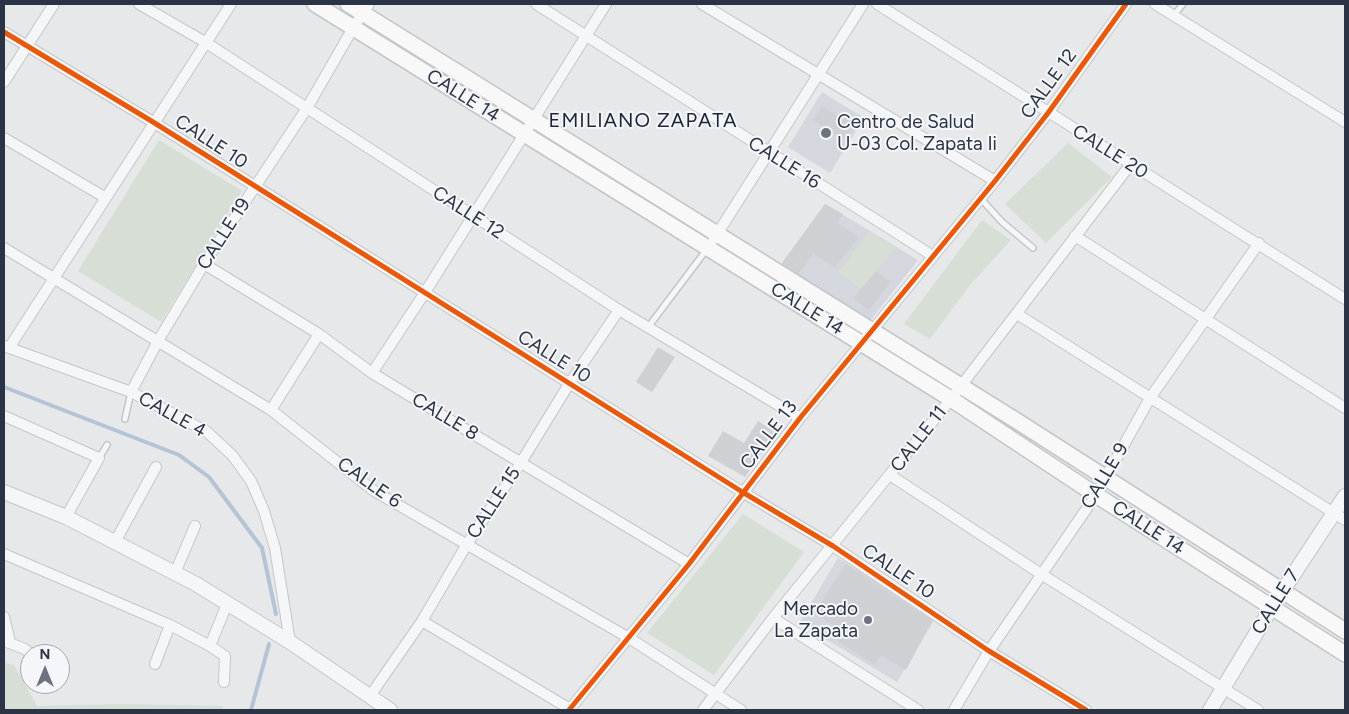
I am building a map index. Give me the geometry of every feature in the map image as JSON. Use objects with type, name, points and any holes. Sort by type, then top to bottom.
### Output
[{"type":"main road","name":"CALLE 14","points":[[315,4],[524,134],[871,330],[1345,631]]},
{"type":"main road","name":"CALLE 14","points":[[348,4],[366,8],[713,241],[861,343],[951,399],[1096,495],[1345,654]]},
{"type":"street","points":[[4,82],[54,4]]},
{"type":"street","name":"CALLE 12","points":[[139,4],[205,42],[619,310],[649,326],[800,418]]},
{"type":"street","points":[[6,347],[55,279],[153,122],[231,4]]},
{"type":"street","name":"CALLE 16","points":[[536,4],[933,256]]},
{"type":"street","points":[[372,373],[473,217],[532,120],[588,36],[606,4]]},
{"type":"street","points":[[702,4],[995,181]]},
{"type":"street","points":[[713,241],[863,4]]},
{"type":"street","name":"CALLE 20","points":[[877,4],[891,7],[1048,113],[1259,243],[1345,299]]},
{"type":"street","name":"CALLE 12","points":[[995,181],[1048,113],[1126,4]]},
{"type":"street","points":[[1155,4],[1345,122]]},
{"type":"street","name":"CALLE 19","points":[[131,392],[158,341],[204,264],[307,108],[366,8]]},
{"type":"street","name":"CALLE 10","points":[[4,32],[153,122],[424,294],[744,493],[833,546],[989,651],[1086,710]]},
{"type":"street","points":[[4,138],[106,198]]},
{"type":"street","name":"CALLE 11","points":[[702,710],[773,618],[833,546],[1018,314],[1130,165]]},
{"type":"street","name":"CALLE 13","points":[[569,710],[689,564],[800,418],[995,181]]},
{"type":"street","points":[[1076,236],[1345,408]]},
{"type":"street","name":"CALLE 9","points":[[954,710],[989,651],[1096,495],[1150,398],[1207,320],[1259,243]]},
{"type":"street","name":"CALLE 6","points":[[4,248],[271,410],[374,491],[629,638],[741,710]]},
{"type":"street","name":"CALLE 8","points":[[204,264],[319,334],[372,373],[520,464],[689,564]]},
{"type":"street","name":"CALLE 15","points":[[370,696],[422,621],[467,544],[520,464],[569,384],[619,310]]},
{"type":"street","points":[[1018,314],[1339,516]]},
{"type":"street","points":[[271,410],[319,334]]},
{"type":"street","name":"CALLE 4","points":[[6,347],[131,392],[206,431],[232,455],[251,481],[264,512],[275,548],[290,642]]},
{"type":"street","points":[[4,416],[99,458],[66,517]]},
{"type":"street","points":[[115,542],[156,467]]},
{"type":"street","points":[[890,475],[1041,574],[1258,710]]},
{"type":"street","points":[[4,492],[66,517],[175,573],[290,642],[390,710]]},
{"type":"street","name":"CALLE 7","points":[[1210,710],[1282,591],[1339,516],[1345,496]]},
{"type":"street","points":[[175,573],[195,526]]},
{"type":"street","points":[[4,554],[170,624],[210,646],[225,656],[224,682]]},
{"type":"street","points":[[210,646],[227,604]]},
{"type":"street","points":[[4,617],[7,642],[20,647]]},
{"type":"street","points":[[773,618],[918,710]]},
{"type":"street","points":[[422,621],[569,710]]},
{"type":"street","points":[[155,664],[170,624]]},
{"type":"lane","points":[[1174,15],[1183,4]]},
{"type":"lane","points":[[981,199],[1002,222],[1033,248]]},
{"type":"lane","points":[[649,326],[713,241]]},
{"type":"lane","name":"CALLE 19","points":[[125,420],[131,392]]},
{"type":"lane","points":[[99,458],[106,445]]},
{"type":"shaded area","name":"Centro de Salud U-03 Col. Zapata Ii","points":[[822,92],[864,118],[830,173],[788,147]]},
{"type":"shaded area","points":[[159,140],[242,191],[161,322],[78,271]]},
{"type":"shaded area","points":[[1068,143],[1112,177],[1046,243],[1005,204]]},
{"type":"shaded area","points":[[825,204],[918,260],[869,322],[780,266]]},
{"type":"shaded area","points":[[982,220],[1011,240],[970,285],[930,339],[904,324]]},
{"type":"shaded area","points":[[869,232],[895,248],[861,289],[838,272]]},
{"type":"shaded area","points":[[743,514],[804,552],[714,675],[647,633]]},
{"type":"shaded area","name":"Mercado La Zapata","points":[[838,558],[936,617],[897,682],[799,623]]},
{"type":"shaded area","points":[[4,663],[14,665],[20,676],[20,694],[30,694],[37,706],[119,704],[223,706],[223,710],[4,710]]},
{"type":"building","points":[[822,106],[843,120],[847,115],[857,121],[845,139],[837,134],[831,134],[830,131],[813,120]]},
{"type":"building","points":[[825,204],[843,214],[837,223],[859,237],[835,267],[813,254],[798,274],[782,263]]},
{"type":"building","points":[[876,271],[891,282],[869,310],[853,299]]},
{"type":"building","points":[[658,347],[675,357],[652,392],[636,382]]},
{"type":"building","points":[[758,421],[775,432],[745,477],[708,456],[723,431],[744,443]]},
{"type":"building","name":"Mercado La Zapata","points":[[846,564],[932,621],[906,670],[881,655],[875,665],[834,639],[841,630],[814,613]]},
{"type":"waterway","points":[[4,387],[179,455],[209,477],[262,548],[276,614]]},
{"type":"waterway","points":[[251,710],[269,644]]},
{"type":"cycle path","points":[[569,710],[689,564],[800,418],[995,181],[1048,113],[1126,4]]},
{"type":"cycle path","points":[[4,32],[153,122],[744,493],[833,546],[989,651],[1086,710]]},
{"type":"place","name":"Centro de Salud U-03 Col. Zapata Ii","points":[[826,133]]},
{"type":"place","name":"Mercado La Zapata","points":[[868,620]]},
{"type":"district","name":"EMILIANO ZAPATA","points":[[643,121]]}]
